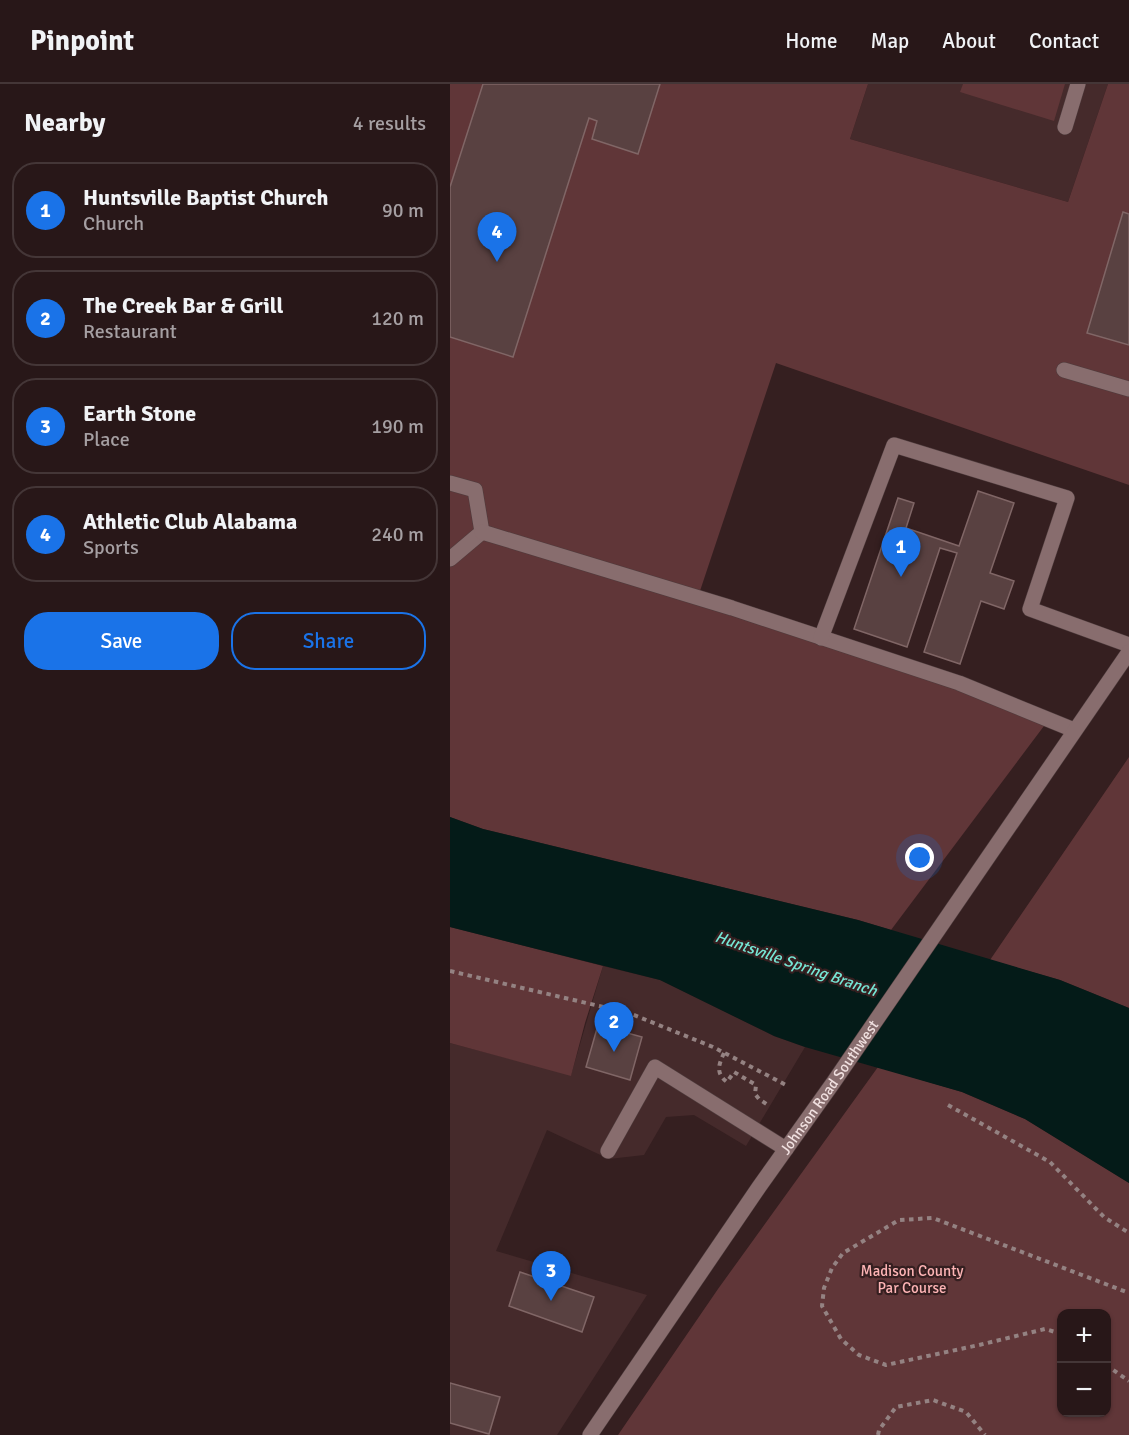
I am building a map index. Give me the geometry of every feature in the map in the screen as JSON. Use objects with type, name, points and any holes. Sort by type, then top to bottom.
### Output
[{"type":"street","points":[[1065,127],[1078,84]]},
{"type":"street","points":[[1064,370],[1129,389]]},
{"type":"street","points":[[821,638],[894,445],[1067,498],[1030,609],[1129,645]]},
{"type":"street","points":[[450,483],[475,490],[482,532]]},
{"type":"street","points":[[450,560],[482,532]]},
{"type":"street","points":[[482,532],[732,608],[959,683],[1074,730]]},
{"type":"street","name":"Johnson Road Southwest","points":[[590,1435],[1129,652]]},
{"type":"street","points":[[608,1150],[655,1068],[786,1149]]},
{"type":"path","points":[[450,971],[629,1013],[724,1053],[786,1085]]},
{"type":"path","points":[[724,1053],[718,1071],[721,1078],[727,1082],[734,1072],[756,1085],[755,1094],[768,1105]]},
{"type":"path","points":[[948,1105],[1050,1162],[1104,1217],[1129,1233]]},
{"type":"path","points":[[1057,1333],[1045,1329],[886,1365],[859,1355],[841,1339],[822,1306],[824,1288],[832,1268],[843,1253],[899,1220],[933,1218],[1129,1293]]},
{"type":"path","points":[[1111,1368],[1129,1381]]},
{"type":"path","points":[[878,1435],[879,1430],[896,1407],[933,1400],[966,1412],[985,1435]]},
{"type":"shaded area","points":[[868,84],[1108,84],[1068,202],[850,139]]},
{"type":"shaded area","points":[[603,966],[660,980],[774,1036],[805,1047],[746,1146],[694,1115],[666,1117],[644,1155],[609,1159],[547,1130],[496,1251],[647,1295],[557,1435],[450,1435],[450,1043],[571,1075]]},
{"type":"green space","points":[[450,84],[868,84],[850,139],[1068,202],[1108,84],[1129,84],[1129,485],[776,363],[699,594],[1053,714],[891,930],[483,829],[450,817]]},
{"type":"green space","points":[[963,84],[1065,84],[1054,121],[960,92]]},
{"type":"green space","points":[[1129,757],[1129,1008],[1060,980],[990,960]]},
{"type":"green space","points":[[450,927],[603,966],[571,1076],[450,1043]]},
{"type":"green space","name":"Madison County Par Course","points":[[878,1067],[962,1092],[1025,1119],[1129,1183],[1129,1435],[618,1435],[718,1289]]},
{"type":"water","name":"Huntsville Spring Branch","points":[[450,817],[483,829],[858,920],[1060,980],[1129,1008],[1129,1183],[1025,1119],[962,1092],[774,1036],[660,980],[450,927]]},
{"type":"building","points":[[483,84],[660,84],[638,154],[592,139],[597,121],[589,118],[513,357],[450,337],[450,187]]},
{"type":"building","points":[[1123,212],[1129,214],[1129,345],[1087,333]]},
{"type":"building","points":[[978,491],[1014,503],[990,573],[1014,581],[1004,609],[981,601],[960,664],[924,652],[957,553],[940,548],[907,647],[854,629],[898,498],[914,503],[906,528],[959,546]]},
{"type":"building","points":[[598,1025],[642,1037],[630,1080],[586,1067]]},
{"type":"building","points":[[520,1272],[594,1297],[582,1332],[509,1306]]},
{"type":"building","points":[[450,1383],[500,1397],[489,1434],[450,1423]]},
{"type":"place","name":"Athletic Club Alabama","points":[[497,262]]},
{"type":"place","name":"Huntsville Baptist Church","points":[[901,577]]},
{"type":"place","name":"The Creek Bar & Grill","points":[[614,1052]]},
{"type":"place","name":"Earth Stone","points":[[551,1301]]}]
